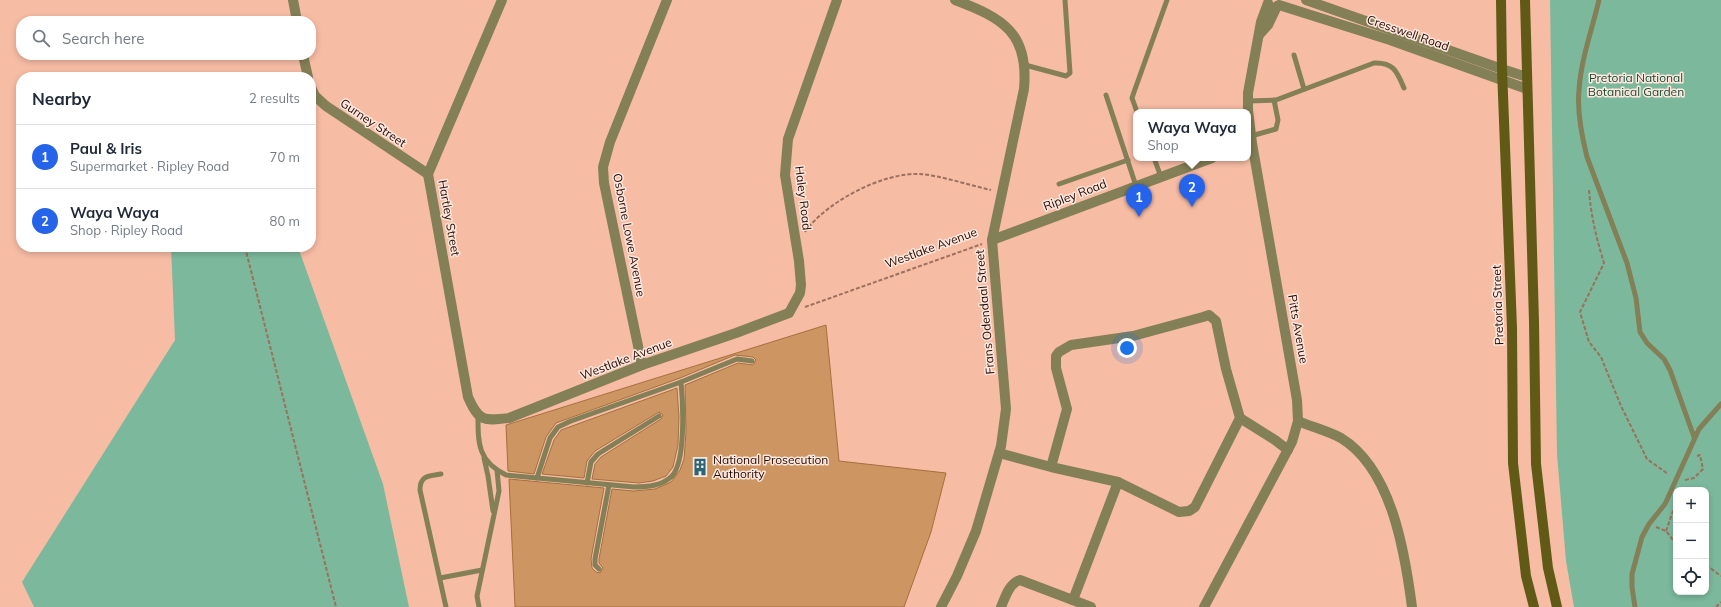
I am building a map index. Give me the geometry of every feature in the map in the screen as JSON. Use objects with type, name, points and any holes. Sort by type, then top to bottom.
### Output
[{"type":"main road","name":"Pretoria Street","points":[[1501,0],[1502,80],[1512,328],[1513,463],[1526,576],[1534,607]]},
{"type":"main road","points":[[1525,0],[1534,322],[1536,464],[1548,568],[1557,607]]},
{"type":"street","points":[[293,0],[296,16]]},
{"type":"street","name":"Hartley Street","points":[[478,416],[468,397],[464,379],[428,174],[502,0]]},
{"type":"street","name":"Osborne Lowe Avenue","points":[[642,365],[604,183],[603,167],[615,129],[667,0]]},
{"type":"street","name":"Haley Road","points":[[789,313],[797,299],[801,285],[786,175],[788,139],[837,0]]},
{"type":"street","name":"Frans Odendaal Street","points":[[941,607],[957,576],[976,531],[999,453],[1006,409],[992,240],[1024,89],[1025,66],[1020,47],[1009,29],[990,14],[955,0]]},
{"type":"street","name":"Cresswell Road","points":[[1306,0],[1527,77]]},
{"type":"street","name":"Cresswell Road","points":[[1272,2],[1390,40],[1527,89]]},
{"type":"street","name":"Pitts Avenue","points":[[1248,109],[1252,73],[1259,35],[1268,25],[1272,2]]},
{"type":"street","points":[[304,60],[307,72]]},
{"type":"street","name":"Gurney Street","points":[[316,97],[326,106],[428,174]]},
{"type":"street","name":"Pitts Avenue","points":[[1204,607],[1288,450],[1298,421],[1297,400],[1251,147]]},
{"type":"street","name":"Ripley Road","points":[[992,240],[1204,161]]},
{"type":"street","name":"Westlake Avenue","points":[[478,416],[489,420],[509,418],[642,365],[789,313]]},
{"type":"street","points":[[1051,468],[1068,409],[1056,368],[1056,356],[1063,348],[1071,345],[1133,336],[1209,315],[1216,321],[1226,369],[1240,418],[1288,450]]},
{"type":"street","points":[[999,453],[1051,468],[1118,482],[1179,512],[1189,511],[1195,506],[1240,418]]},
{"type":"street","points":[[1298,421],[1340,438],[1358,452],[1374,470],[1387,499],[1398,534],[1408,573],[1412,607]]},
{"type":"street","points":[[1073,600],[1118,482]]},
{"type":"street","points":[[1001,607],[1010,588],[1016,581],[1020,580],[1091,607]]},
{"type":"lane","points":[[1025,66],[1066,76],[1070,73],[1064,0]]},
{"type":"lane","points":[[1136,109],[1132,98],[1166,0]]},
{"type":"lane","points":[[1599,0],[1582,64],[1578,91],[1583,140],[1587,156],[1627,263],[1636,298],[1640,332],[1647,343],[1664,359],[1670,370],[1694,437]]},
{"type":"lane","points":[[1294,55],[1304,89]]},
{"type":"lane","points":[[1248,101],[1274,100],[1365,66],[1382,62],[1394,68],[1404,88]]},
{"type":"lane","points":[[1106,96],[1136,186]]},
{"type":"lane","points":[[1251,141],[1276,129],[1278,120],[1274,100]]},
{"type":"lane","points":[[1059,184],[1128,160]]},
{"type":"lane","points":[[1155,161],[1161,177]]},
{"type":"lane","points":[[537,478],[550,438],[558,427],[681,382],[737,359],[752,361]]},
{"type":"lane","points":[[483,456],[497,470],[506,474],[587,483],[647,487],[664,482],[672,477],[677,465],[683,431],[681,382]]},
{"type":"lane","points":[[1635,607],[1632,587],[1634,564],[1642,537],[1649,524],[1665,504],[1686,459],[1694,437],[1704,421],[1721,404]]},
{"type":"lane","points":[[478,416],[478,442],[488,476],[493,514]]},
{"type":"lane","points":[[587,483],[591,462],[598,454],[659,416]]},
{"type":"lane","points":[[479,607],[477,596],[499,491],[497,470]]},
{"type":"lane","points":[[441,474],[424,478],[420,482],[420,490],[446,607]]},
{"type":"lane","points":[[599,569],[595,565],[595,559],[609,485]]},
{"type":"lane","points":[[440,578],[482,570]]},
{"type":"path","points":[[796,244],[815,219],[835,203],[851,194],[893,177],[920,174],[1002,193]]},
{"type":"path","points":[[1589,188],[1591,216],[1595,236],[1604,263],[1580,312],[1589,342],[1602,357],[1620,406],[1647,459],[1676,480],[1680,481],[1694,478],[1703,469],[1700,455],[1693,458]]},
{"type":"path","name":"Westlake Avenue","points":[[789,313],[992,240]]},
{"type":"path","points":[[246,252],[336,607]]},
{"type":"path","points":[[1666,531],[1673,509]]},
{"type":"path","points":[[1649,524],[1666,531],[1673,540]]},
{"type":"path","points":[[1709,567],[1721,576]]},
{"type":"path","points":[[1716,607],[1721,602]]},
{"type":"green space","name":"Pretoria National Botanical Garden","points":[[1550,0],[1721,0],[1721,607],[1574,607],[1566,561],[1557,454]]},
{"type":"green space","points":[[171,252],[300,252],[383,484],[409,607],[34,607],[22,582],[175,340]]},
{"type":"building","name":"National Prosecution Authority","points":[[826,325],[839,461],[946,473],[931,532],[904,607],[515,607],[509,479],[604,488],[591,559],[592,568],[596,572],[600,573],[603,568],[599,563],[599,559],[612,489],[634,491],[655,489],[671,482],[680,470],[684,459],[686,432],[685,385],[738,363],[753,365],[756,360],[753,357],[735,355],[680,378],[556,423],[546,437],[534,474],[508,471],[506,425]]},
{"type":"building","points":[[677,388],[679,417],[678,445],[673,467],[666,476],[653,481],[639,483],[592,479],[595,464],[601,457],[661,419],[663,415],[659,412],[595,451],[587,461],[584,478],[542,474],[554,440],[561,430]]},
{"type":"place","name":"Waya Waya","points":[[1192,207]]},
{"type":"place","name":"Paul & Iris","points":[[1139,217]]},
{"type":"place","name":"National Prosecution Authority","points":[[700,467]]}]
